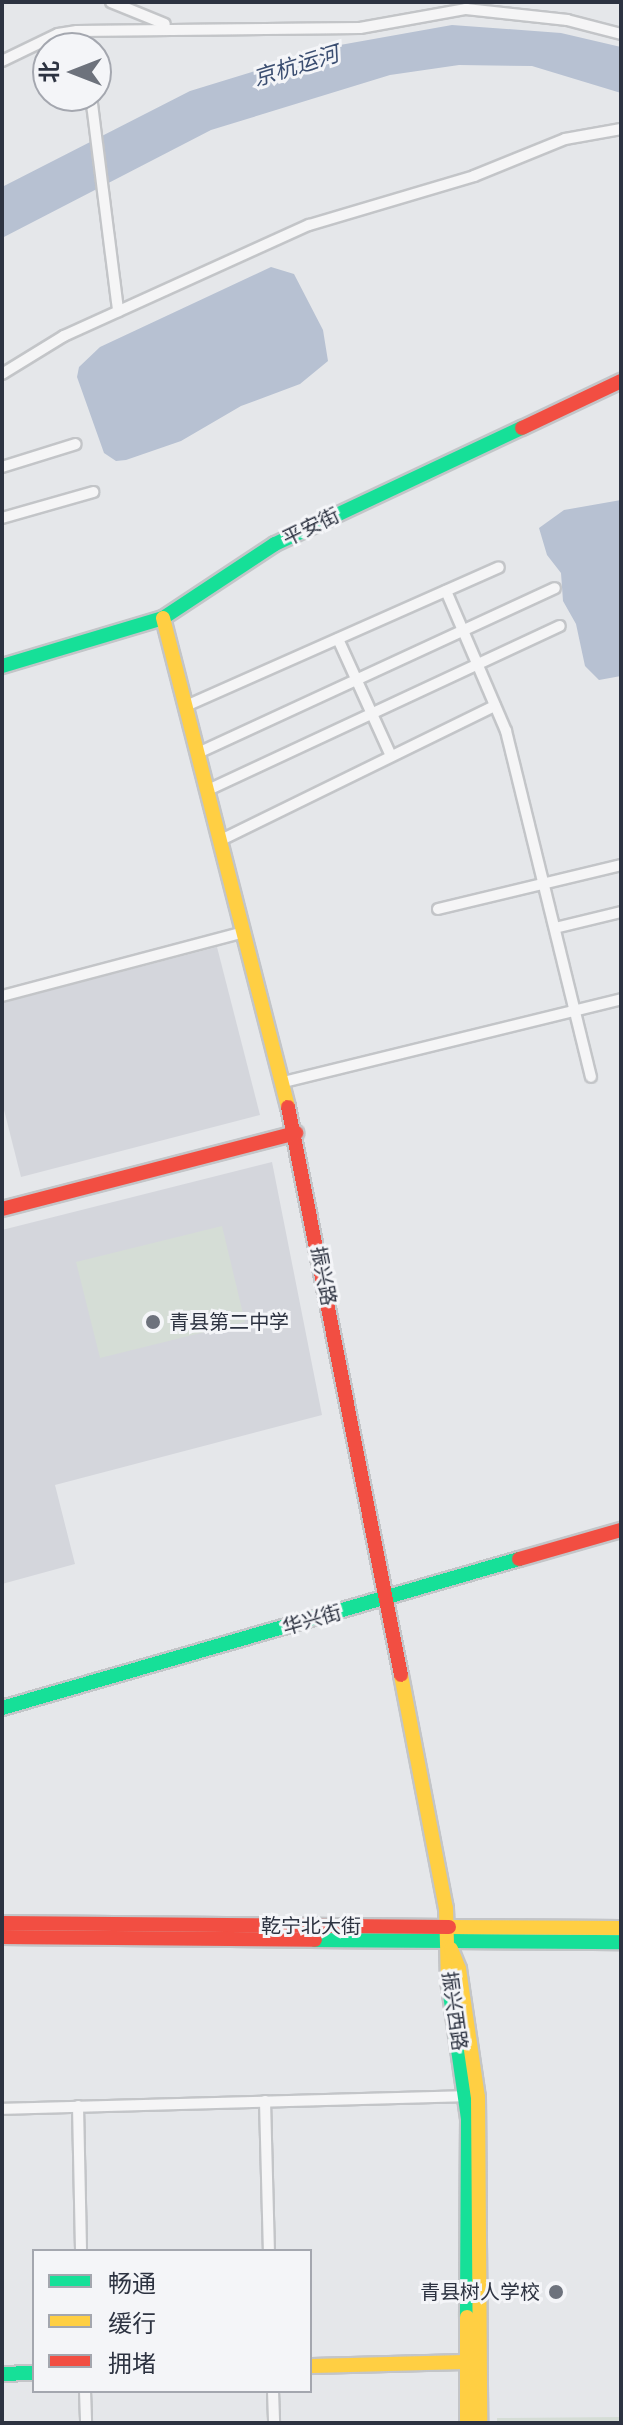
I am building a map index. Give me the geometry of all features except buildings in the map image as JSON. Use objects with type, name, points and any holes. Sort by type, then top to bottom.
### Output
[{"type":"street","points":[[111,2],[173,27]]},
{"type":"street","points":[[2,61],[58,34],[83,31],[173,27],[360,28],[466,9],[567,20],[621,34]]},
{"type":"street","points":[[93,112],[118,311]]},
{"type":"street","points":[[2,374],[64,336],[309,225],[474,176],[565,139],[621,129]]},
{"type":"street","name":"平安街","points":[[2,665],[163,618],[275,544],[621,381]]},
{"type":"street","points":[[2,467],[76,444]]},
{"type":"street","points":[[2,518],[93,492]]},
{"type":"street","points":[[186,706],[499,567]]},
{"type":"street","points":[[198,753],[555,588]]},
{"type":"street","points":[[446,591],[495,706],[544,884],[591,1077]]},
{"type":"street","name":"振兴路","points":[[163,618],[296,1133],[448,1934]]},
{"type":"street","points":[[208,790],[560,626]]},
{"type":"street","points":[[338,639],[391,756]]},
{"type":"street","points":[[221,840],[495,706]]},
{"type":"street","points":[[438,909],[621,865]]},
{"type":"street","points":[[555,928],[621,912]]},
{"type":"street","points":[[2,996],[245,932]]},
{"type":"street","points":[[284,1082],[621,999]]},
{"type":"street","points":[[2,1209],[296,1133]]},
{"type":"street","name":"华兴街","points":[[2,1708],[621,1530]]},
{"type":"street","name":"乾宁北大街","points":[[2,1923],[448,1934],[621,1942]]},
{"type":"street","name":"乾宁北大街","points":[[2,1937],[448,1934],[621,1928]]},
{"type":"street","name":"振兴西路","points":[[448,1934],[447,1969],[466,2096],[467,2423]]},
{"type":"street","name":"振兴西路","points":[[448,1934],[459,1969],[478,2097],[480,2423]]},
{"type":"street","points":[[2,2109],[466,2096]]},
{"type":"street","points":[[265,2101],[269,2249]]},
{"type":"street","points":[[78,2106],[81,2249]]},
{"type":"street","points":[[312,2366],[467,2362]]},
{"type":"street","points":[[2,2374],[32,2373]]},
{"type":"street","points":[[85,2393],[86,2423]]},
{"type":"street","points":[[273,2393],[274,2423]]},
{"type":"shaded area","points":[[217,947],[260,1115],[21,1177],[2,1102],[2,1003]]},
{"type":"shaded area","name":"青县第二中学","points":[[272,1162],[322,1415],[55,1485],[75,1564],[2,1584],[2,1230]]},
{"type":"shaded area","points":[[222,1226],[245,1322],[100,1358],[76,1262]]},
{"type":"shaded area","points":[[621,2417],[621,2423],[497,2423],[497,2418]]},
{"type":"water","name":"京杭运河","points":[[452,25],[561,33],[621,47],[621,93],[532,66],[459,65],[390,75],[211,130],[2,238],[2,187],[190,91],[340,45]]},
{"type":"water","points":[[271,267],[294,274],[323,330],[328,361],[300,384],[241,406],[181,441],[126,460],[116,461],[104,453],[77,377],[79,367],[100,347]]},
{"type":"water","points":[[621,500],[621,676],[599,680],[585,666],[576,624],[563,601],[561,573],[547,555],[539,528],[564,510]]},
{"type":"traffic: fast","points":[[2,666],[163,618],[275,544],[522,428]]},
{"type":"traffic: fast","points":[[2,1708],[519,1559]]},
{"type":"traffic: fast","points":[[315,1940],[621,1942]]},
{"type":"traffic: fast","points":[[448,1980],[468,2119],[467,2317]]},
{"type":"traffic: fast","points":[[2,2374],[32,2373]]},
{"type":"traffic: slow","points":[[163,618],[288,1107]]},
{"type":"traffic: slow","points":[[401,1675],[446,1908],[448,1980]]},
{"type":"traffic: slow","points":[[449,1927],[621,1928]]},
{"type":"traffic: slow","points":[[451,1949],[459,1969],[478,2097],[480,2423]]},
{"type":"traffic: slow","points":[[467,2317],[467,2423]]},
{"type":"traffic: slow","points":[[312,2366],[467,2362]]},
{"type":"traffic: jam","points":[[522,428],[621,381]]},
{"type":"traffic: jam","points":[[288,1107],[401,1675]]},
{"type":"traffic: jam","points":[[2,1209],[296,1133]]},
{"type":"traffic: jam","points":[[519,1559],[621,1530]]},
{"type":"traffic: jam","points":[[2,1923],[449,1927]]},
{"type":"traffic: jam","points":[[2,1937],[315,1940]]},
{"type":"place","name":"青县第二中学","points":[[153,1322]]},
{"type":"place","name":"青县树人学校","points":[[556,2292]]}]
